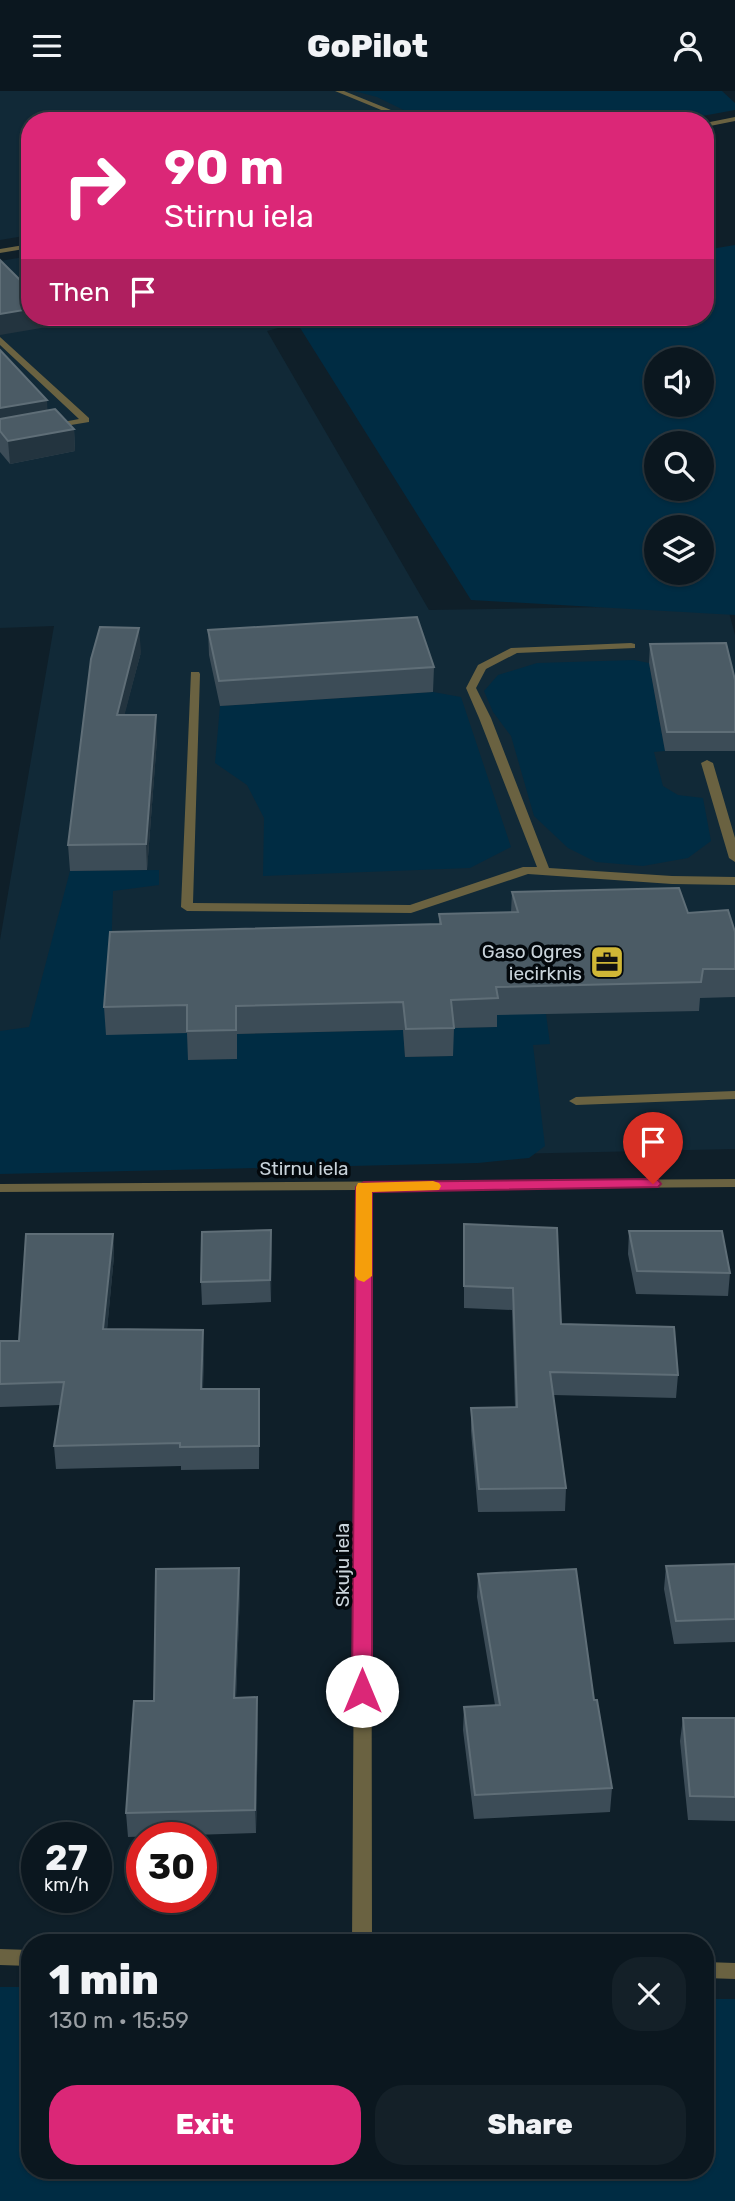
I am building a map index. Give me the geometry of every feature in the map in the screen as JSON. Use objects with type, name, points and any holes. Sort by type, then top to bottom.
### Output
[{"type":"street","points":[[338,91],[392,112]]},
{"type":"street","points":[[714,123],[735,119]]},
{"type":"street","points":[[0,251],[21,248]]},
{"type":"street","points":[[0,340],[86,420],[37,429]]},
{"type":"street","points":[[545,871],[485,717],[471,688],[482,667],[515,650],[631,646]]},
{"type":"street","points":[[195,674],[187,907],[411,909],[527,870],[671,880],[735,881]]},
{"type":"street","points":[[707,763],[735,858]]},
{"type":"street","points":[[576,1101],[735,1095]]},
{"type":"street","name":"Stirnu iela","points":[[0,1188],[735,1183]]},
{"type":"street","name":"Skuju iela","points":[[362,1934],[364,1187]]},
{"type":"street","points":[[0,1958],[21,1958]]},
{"type":"street","points":[[714,1970],[735,1971]]},
{"type":"shaded area","points":[[0,91],[382,91],[430,112],[21,112],[21,236],[0,240]]},
{"type":"shaded area","points":[[354,91],[722,91],[735,103],[735,110],[714,114],[408,112],[377,97]]},
{"type":"shaded area","points":[[735,245],[735,615],[471,600],[299,326],[714,326],[714,248]]},
{"type":"shaded area","points":[[21,258],[21,326],[286,326],[267,331],[429,610],[727,605],[735,635],[735,1149],[0,1165],[0,940],[54,626],[0,628],[0,261]]},
{"type":"shaded area","points":[[634,660],[649,663],[665,751],[654,752],[663,786],[678,795],[703,798],[711,841],[688,858],[643,866],[596,862],[568,848],[534,816],[511,736],[493,712],[484,691],[498,675],[537,663]]},
{"type":"shaded area","points":[[433,692],[461,697],[511,847],[470,868],[263,876],[264,818],[247,785],[215,763],[220,706]]},
{"type":"shaded area","points":[[159,870],[159,885],[113,891],[111,960],[189,1033],[189,1060],[237,1059],[237,1034],[403,1030],[405,1057],[453,1056],[450,1028],[496,1027],[494,1005],[527,1004],[534,1014],[546,1014],[550,1044],[533,1045],[545,1146],[529,1158],[478,1163],[0,1174],[0,1031],[29,1027],[70,871]]},
{"type":"shaded area","points":[[0,1987],[21,1987],[21,2179],[714,2179],[714,1999],[735,1999],[735,2201],[0,2201]]},
{"type":"building","points":[[0,260],[21,281],[21,310],[0,314]]},
{"type":"building","points":[[0,350],[47,400],[0,408]]},
{"type":"building","points":[[55,409],[74,429],[8,441],[0,431],[0,419]]},
{"type":"building","points":[[417,617],[434,667],[219,681],[208,630]]},
{"type":"building","points":[[100,627],[139,628],[117,715],[156,715],[146,844],[68,845],[91,659]]},
{"type":"building","points":[[726,643],[735,680],[735,732],[667,732],[650,644]]},
{"type":"building","points":[[679,888],[688,913],[728,910],[735,932],[735,969],[703,969],[701,982],[496,987],[498,998],[451,1000],[454,1028],[406,1029],[403,1002],[236,1006],[236,1030],[187,1031],[187,1005],[104,1007],[110,932],[441,924],[439,914],[518,912],[512,892]]},
{"type":"building","points":[[464,1224],[557,1228],[561,1324],[674,1327],[678,1375],[550,1372],[566,1488],[479,1489],[471,1408],[517,1407],[513,1288],[464,1286]]},
{"type":"building","points":[[271,1230],[270,1280],[201,1282],[202,1232]]},
{"type":"building","points":[[629,1231],[722,1231],[730,1273],[637,1271]]},
{"type":"building","points":[[26,1234],[113,1234],[103,1329],[203,1330],[201,1389],[259,1389],[259,1446],[180,1447],[180,1443],[54,1446],[64,1382],[0,1384],[0,1341],[19,1341]]},
{"type":"building","points":[[735,1564],[735,1619],[676,1621],[666,1566]]},
{"type":"building","points":[[239,1568],[234,1698],[257,1697],[255,1810],[126,1813],[134,1701],[154,1701],[156,1569]]},
{"type":"building","points":[[576,1569],[594,1700],[597,1700],[612,1788],[475,1795],[464,1707],[500,1705],[478,1574]]},
{"type":"building","points":[[683,1718],[735,1718],[735,1797],[690,1796]]},
{"type":"slow traffic","points":[[364,1276],[364,1187],[433,1186]]},
{"type":"place","name":"Gaso Ogres iecirknis","points":[[607,962]]},
{"type":"route","points":[[362,1691],[364,1187],[653,1184]]}]
